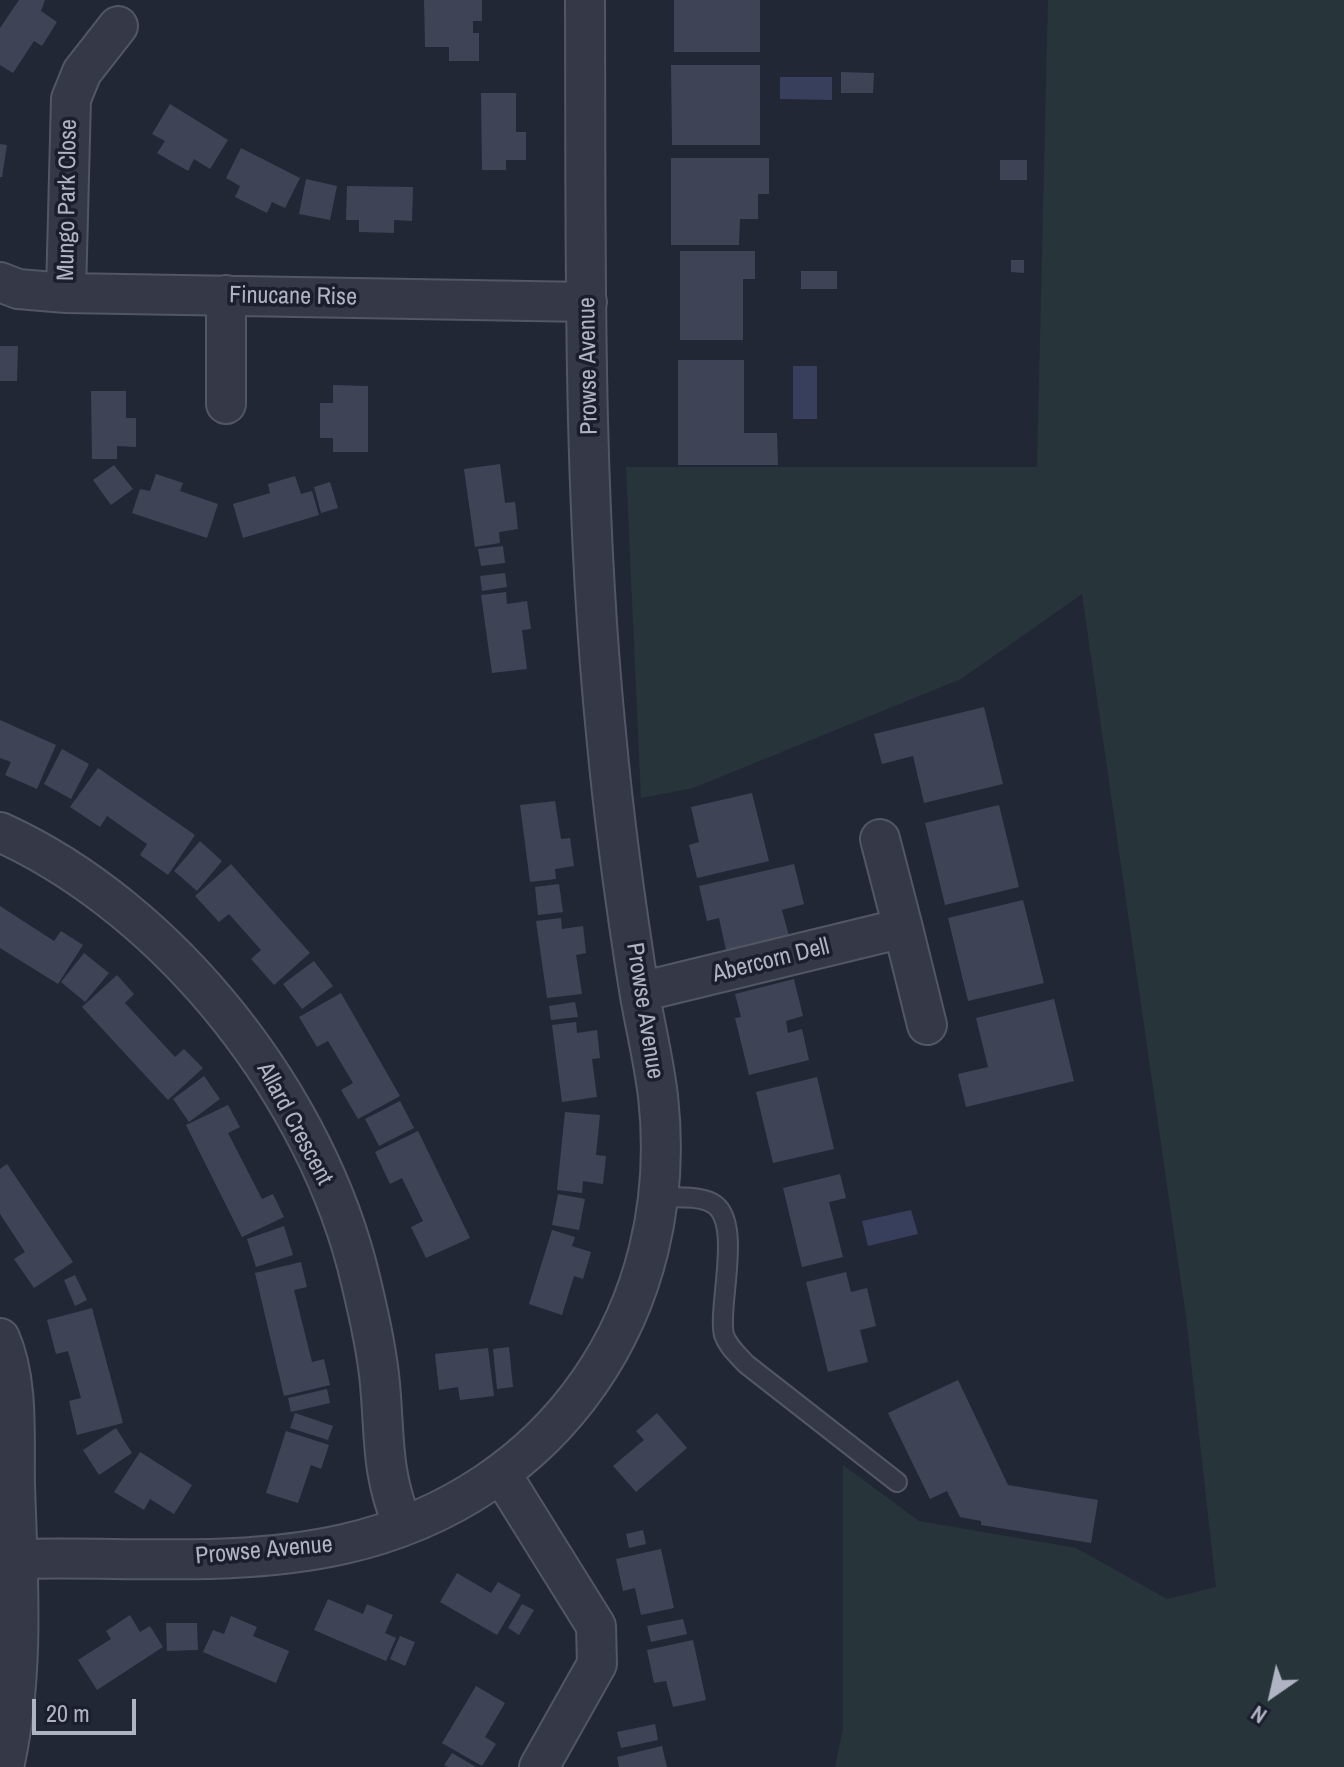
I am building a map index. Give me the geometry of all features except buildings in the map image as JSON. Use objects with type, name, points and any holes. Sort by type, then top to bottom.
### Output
[{"type":"street","name":"Prowse Avenue","points":[[19,1559],[242,1557],[345,1544],[403,1526],[502,1475],[543,1438],[598,1370],[636,1293],[657,1197],[658,1098],[613,810],[595,624],[587,302],[585,0]]},
{"type":"street","name":"Mungo Park Close","points":[[66,293],[71,99],[82,72],[118,26]]},
{"type":"street","name":"Finucane Rise","points":[[0,282],[18,289],[66,293],[587,302]]},
{"type":"street","points":[[226,295],[226,404]]},
{"type":"street","name":"Allard Crescent","points":[[0,832],[94,888],[160,942],[226,1011],[267,1070],[325,1174],[361,1280],[380,1383],[382,1453],[392,1499],[403,1526]]},
{"type":"street","points":[[880,839],[927,1025]]},
{"type":"street","name":"Abercorn Dell","points":[[640,992],[903,928]]},
{"type":"street","points":[[0,1338],[13,1404],[8,1501],[19,1559],[9,1620],[14,1720],[4,1767]]},
{"type":"street","points":[[502,1475],[596,1626],[598,1645],[592,1673],[539,1767]]},
{"type":"lane","points":[[657,1197],[702,1200],[715,1204],[725,1217],[728,1290],[723,1330],[728,1344],[746,1364],[897,1482]]},
{"type":"shaded area","points":[[1048,0],[1344,0],[1344,1767],[835,1767],[843,1729],[843,1465],[919,1521],[1076,1548],[1167,1599],[1216,1587],[1186,1317],[1082,594],[961,679],[693,788],[641,798],[626,467],[1037,467]]},
{"type":"water","points":[[780,77],[832,77],[832,100],[780,99]]},
{"type":"water","points":[[793,366],[817,366],[817,419],[793,419]]},
{"type":"water","points":[[911,1210],[918,1234],[868,1246],[862,1221]]}]
